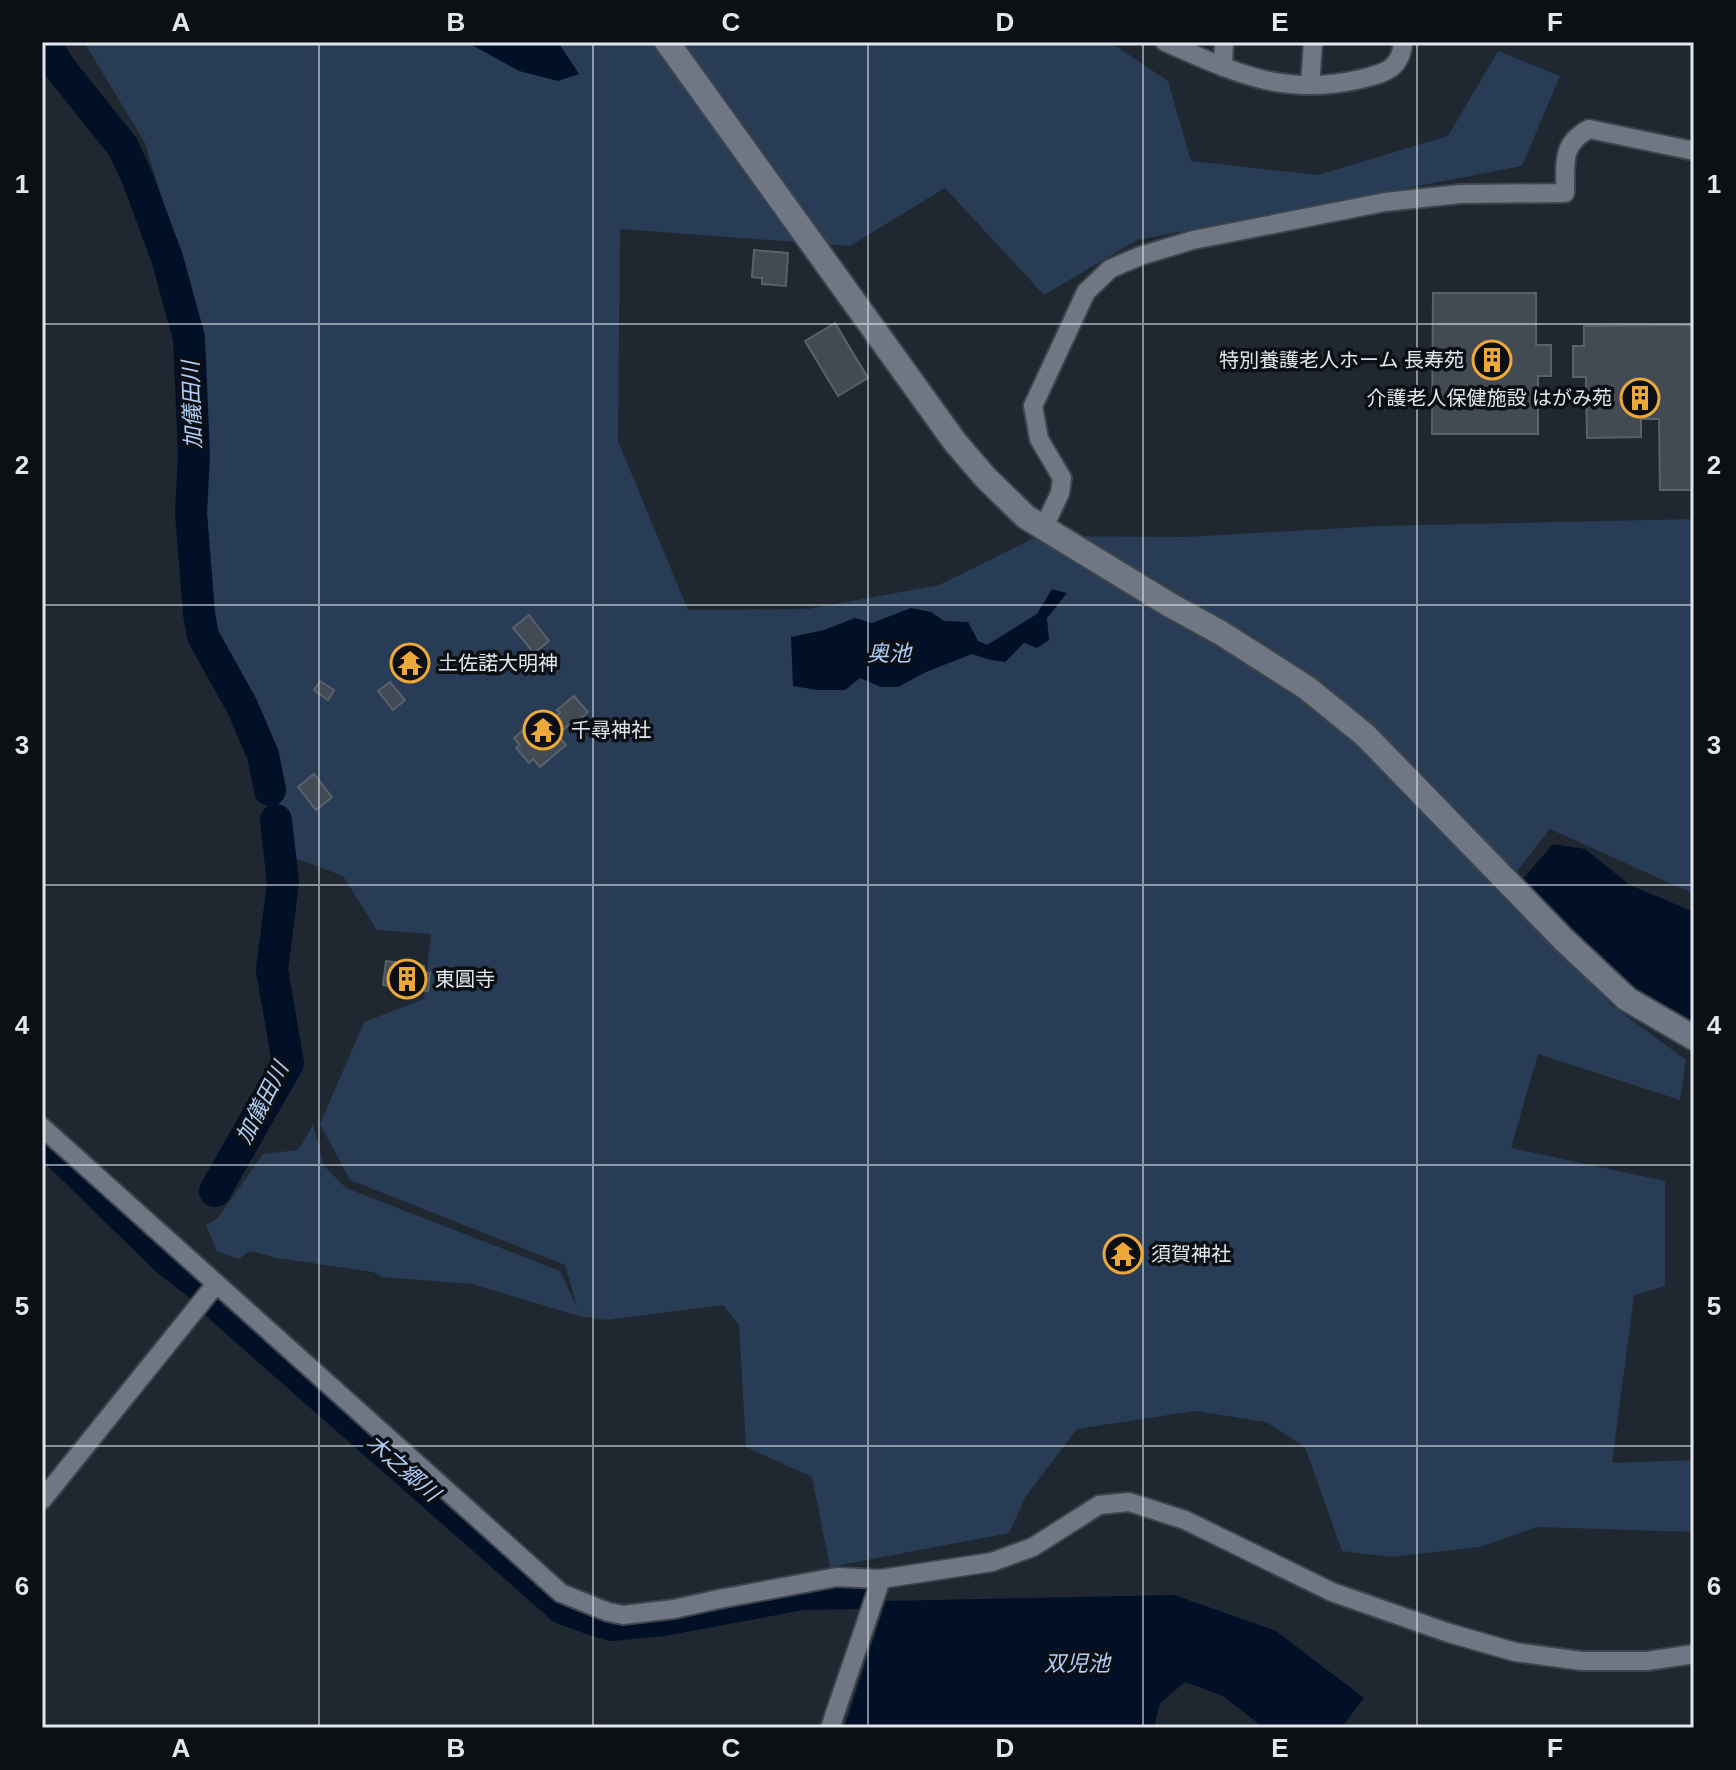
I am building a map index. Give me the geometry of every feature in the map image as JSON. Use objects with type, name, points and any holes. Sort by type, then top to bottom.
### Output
[{"type":"street","points":[[667,42],[955,442],[1026,517],[1307,688],[1365,735],[1564,940],[1627,999],[1694,1038]]},
{"type":"street","points":[[1165,42],[1223,67],[1264,81],[1290,85],[1335,85],[1382,74],[1395,67],[1403,42]]},
{"type":"street","points":[[1223,67],[1224,42]]},
{"type":"street","points":[[1310,85],[1313,42]]},
{"type":"street","points":[[1044,527],[1060,493],[1062,478],[1039,439],[1033,406],[1086,292],[1110,269],[1193,240],[1385,202],[1460,194],[1565,193],[1567,150],[1575,137],[1589,129],[1694,151]]},
{"type":"street","points":[[42,1127],[561,1593],[608,1612],[623,1615],[674,1609],[837,1577],[881,1579],[992,1562],[1033,1547],[1099,1505],[1129,1502],[1185,1520],[1332,1592],[1449,1633],[1515,1652],[1582,1661],[1647,1661],[1694,1654]]},
{"type":"street","points":[[42,1500],[216,1284]]},
{"type":"street","points":[[830,1728],[881,1579]]},
{"type":"shaded area","points":[[84,42],[1110,42],[1168,81],[1191,161],[1318,175],[1448,136],[1498,51],[1560,76],[1522,166],[1137,240],[1044,295],[945,188],[850,246],[620,229],[618,441],[688,610],[808,609],[939,585],[1038,536],[1186,537],[1379,526],[1694,519],[1694,894],[1550,829],[1502,890],[1613,1006],[1686,1060],[1680,1100],[1538,1054],[1511,1148],[1665,1181],[1665,1286],[1634,1295],[1612,1463],[1694,1460],[1694,1532],[1537,1527],[1480,1547],[1391,1557],[1342,1551],[1305,1447],[1266,1422],[1195,1411],[1077,1429],[1026,1496],[1009,1533],[830,1567],[812,1477],[746,1447],[739,1325],[723,1305],[606,1320],[579,1316],[472,1284],[382,1277],[373,1272],[250,1251],[239,1259],[217,1251],[206,1225],[217,1219],[263,1154],[298,1150],[313,1125],[324,1166],[346,1188],[560,1271],[577,1307],[565,1265],[350,1180],[320,1124],[364,1022],[424,999],[431,934],[377,930],[343,876],[290,856],[254,716],[219,643],[202,553],[201,327],[145,143]]},
{"type":"water","points":[[461,42],[558,42],[579,74],[558,81],[519,71]]},
{"type":"water","name":"奥池","points":[[1052,589],[1067,593],[1047,618],[1049,640],[1037,648],[1024,643],[1005,662],[972,654],[898,687],[881,687],[860,678],[845,690],[793,686],[791,637],[824,630],[855,618],[872,623],[911,608],[931,612],[944,621],[968,622],[978,641],[987,645],[1037,614]]},
{"type":"water","points":[[1553,844],[1585,849],[1630,885],[1694,912],[1694,1031],[1646,1000],[1591,955],[1522,880]]},
{"type":"water","name":"双児池","points":[[1174,1595],[1276,1631],[1364,1698],[1341,1728],[1264,1728],[1223,1696],[1185,1682],[1160,1703],[1154,1728],[844,1728],[886,1601]]},
{"type":"building","points":[[754,250],[788,253],[786,286],[762,284],[762,278],[752,277]]},
{"type":"building","name":"特別養護老人ホーム 長寿苑","points":[[1433,293],[1536,293],[1536,345],[1551,345],[1551,376],[1538,376],[1538,434],[1432,434]]},
{"type":"building","points":[[835,323],[868,378],[838,396],[805,341]]},
{"type":"building","name":"介護老人保健施設 はがみ苑","points":[[1694,325],[1694,490],[1660,490],[1659,419],[1641,419],[1641,437],[1587,438],[1586,377],[1573,377],[1573,346],[1584,346],[1584,326]]},
{"type":"building","points":[[529,615],[549,641],[534,653],[513,628]]},
{"type":"building","name":"土佐諾大明神","points":[[408,646],[427,668],[413,680],[394,657]]},
{"type":"building","points":[[320,681],[334,690],[328,700],[314,690]]},
{"type":"building","points":[[390,682],[405,700],[393,710],[378,691]]},
{"type":"building","name":"千尋神社","points":[[574,696],[588,712],[557,735],[566,745],[540,767],[533,759],[529,763],[516,748],[520,745],[514,738],[541,715],[548,723],[560,713],[557,710]]},
{"type":"building","points":[[314,774],[332,797],[316,810],[298,787]]},
{"type":"building","name":"東圓寺","points":[[386,961],[424,966],[424,972],[430,973],[428,991],[411,989],[410,995],[394,993],[395,987],[383,985]]},
{"type":"building","name":"須賀神社","points":[[1122,1236],[1130,1237],[1128,1249],[1133,1249],[1131,1262],[1127,1261],[1126,1266],[1118,1265],[1118,1260],[1112,1259],[1114,1247],[1120,1247]]},
{"type":"waterway","name":"加儀田川","points":[[44,42],[60,68],[123,147],[167,258],[189,338],[194,456],[191,513],[203,636],[242,706],[263,755],[270,790]]},
{"type":"waterway","name":"加儀田川","points":[[215,1191],[288,1063],[272,970],[283,883],[276,820]]},
{"type":"waterway","name":"木之郷川","points":[[42,1138],[167,1260],[201,1286]]},
{"type":"waterway","name":"木之郷川","points":[[213,1301],[562,1608],[600,1622]]},
{"type":"waterway","name":"木之郷川","points":[[611,1625],[663,1620],[802,1594],[858,1593]]},
{"type":"place","name":"特別養護老人ホーム 長寿苑","points":[[1492,360]]},
{"type":"place","name":"介護老人保健施設 はがみ苑","points":[[1640,398]]},
{"type":"place","name":"土佐諾大明神","points":[[410,663]]},
{"type":"place","name":"千尋神社","points":[[543,730]]},
{"type":"place","name":"東圓寺","points":[[407,979]]},
{"type":"place","name":"須賀神社","points":[[1123,1254]]}]
